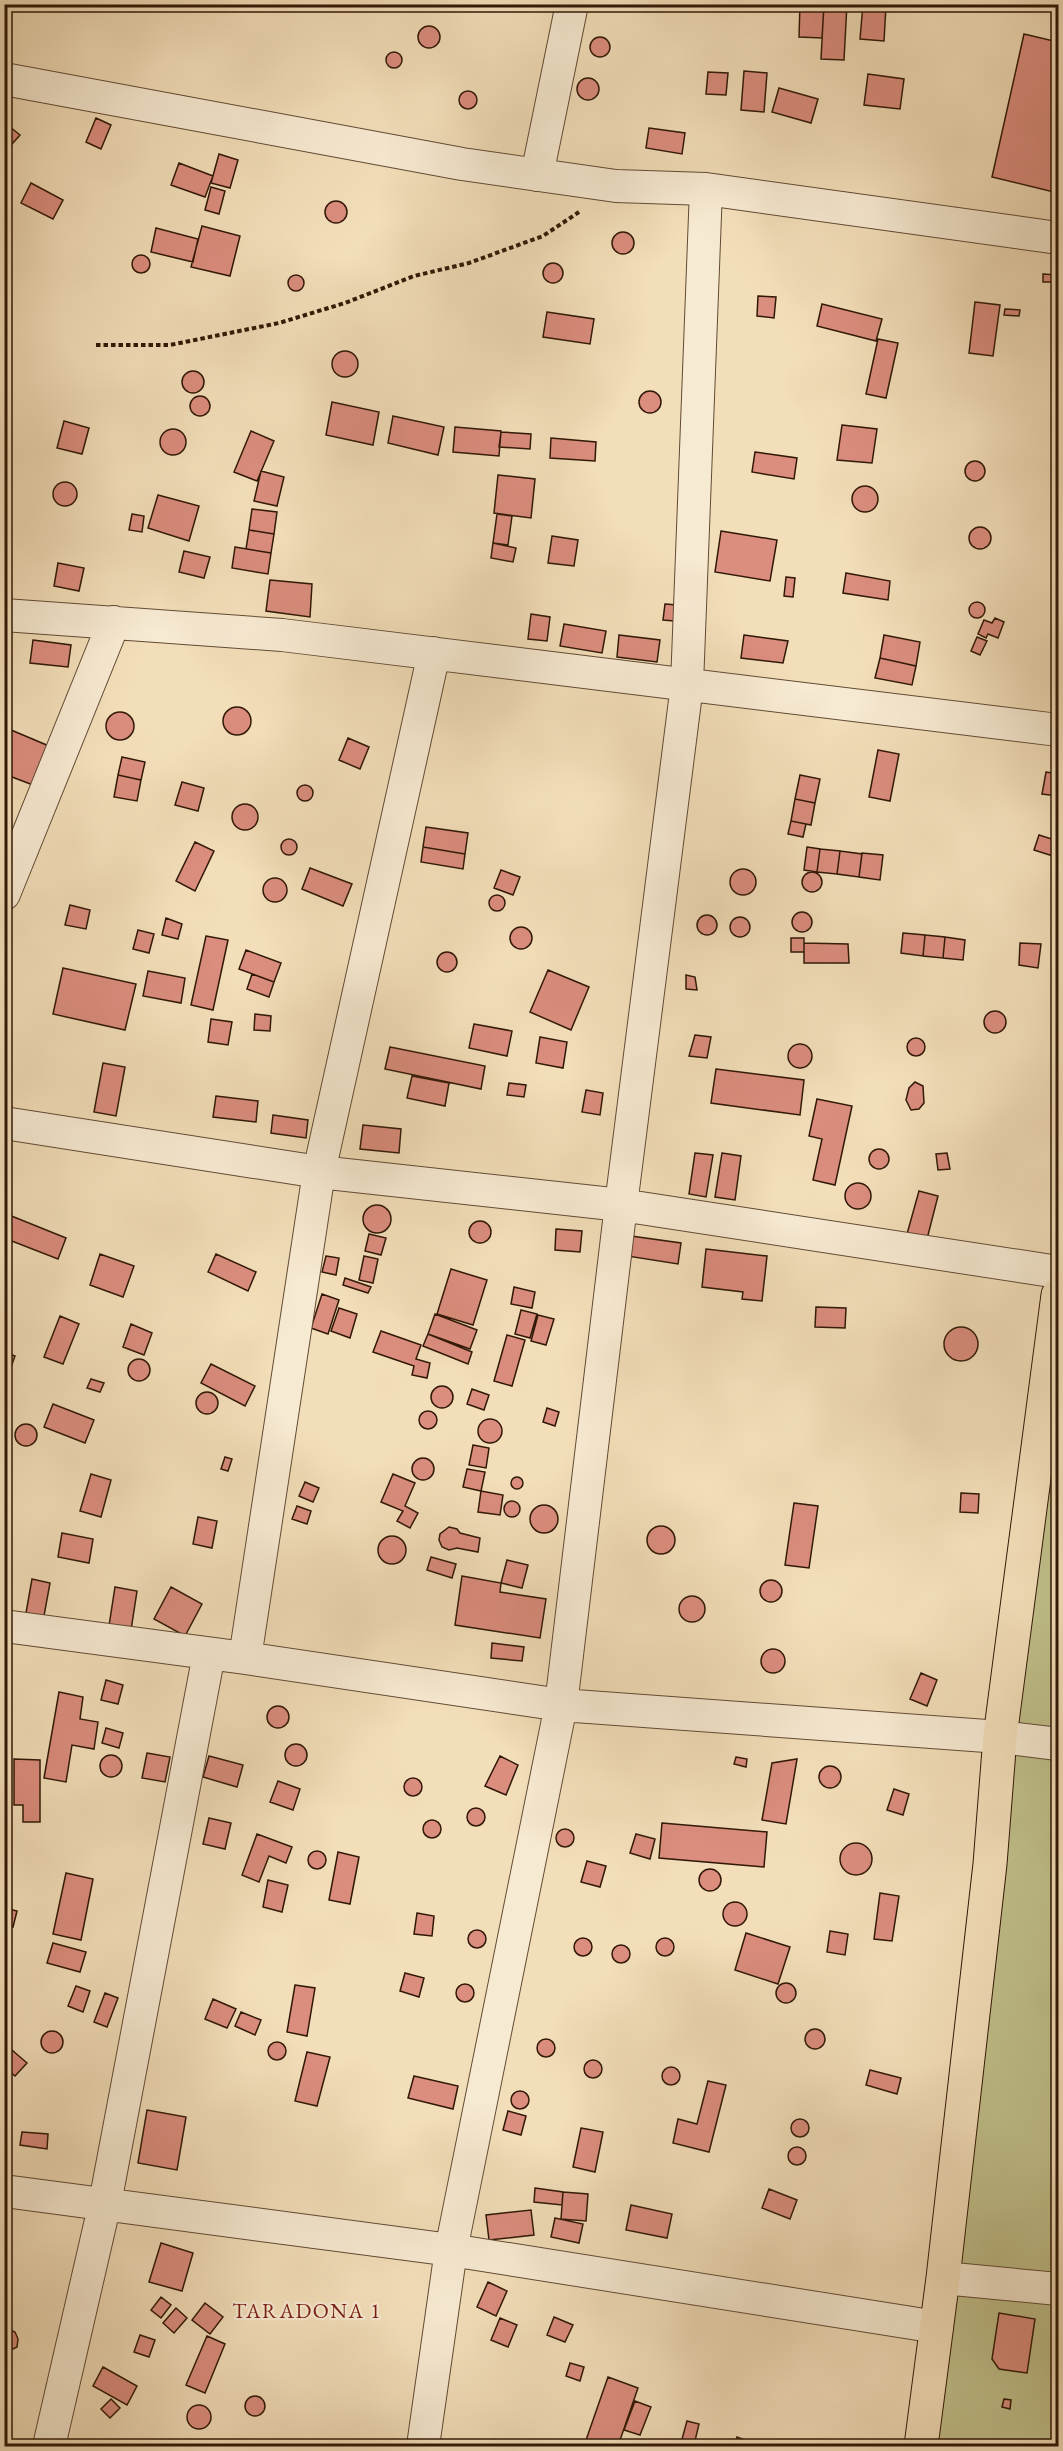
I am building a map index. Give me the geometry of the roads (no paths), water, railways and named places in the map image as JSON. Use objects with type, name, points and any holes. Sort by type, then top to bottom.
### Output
[{"type":"main road","points":[[921,2446],[943,2278],[990,1864],[1000,1737],[1059,1295]]},
{"type":"street","points":[[537,176],[572,4]]},
{"type":"street","points":[[4,79],[537,176],[616,186],[706,189],[1059,238]]},
{"type":"street","points":[[423,2446],[451,2250],[561,1705],[687,685],[706,189]]},
{"type":"street","points":[[4,615],[282,634],[1059,730]]},
{"type":"street","points":[[4,894],[114,622]]},
{"type":"street","points":[[245,1658],[319,1172],[434,653]]},
{"type":"street","points":[[4,1123],[319,1172],[621,1205],[1059,1272]]},
{"type":"street","points":[[4,1626],[245,1658],[561,1705],[1000,1737],[1059,1744]]},
{"type":"street","points":[[49,2446],[105,2203],[209,1654]]},
{"type":"street","points":[[4,2191],[451,2250],[937,2327]]},
{"type":"street","points":[[943,2278],[1059,2289]]},
{"type":"district","name":"TARADONA 1","points":[[307,2310]]}]
